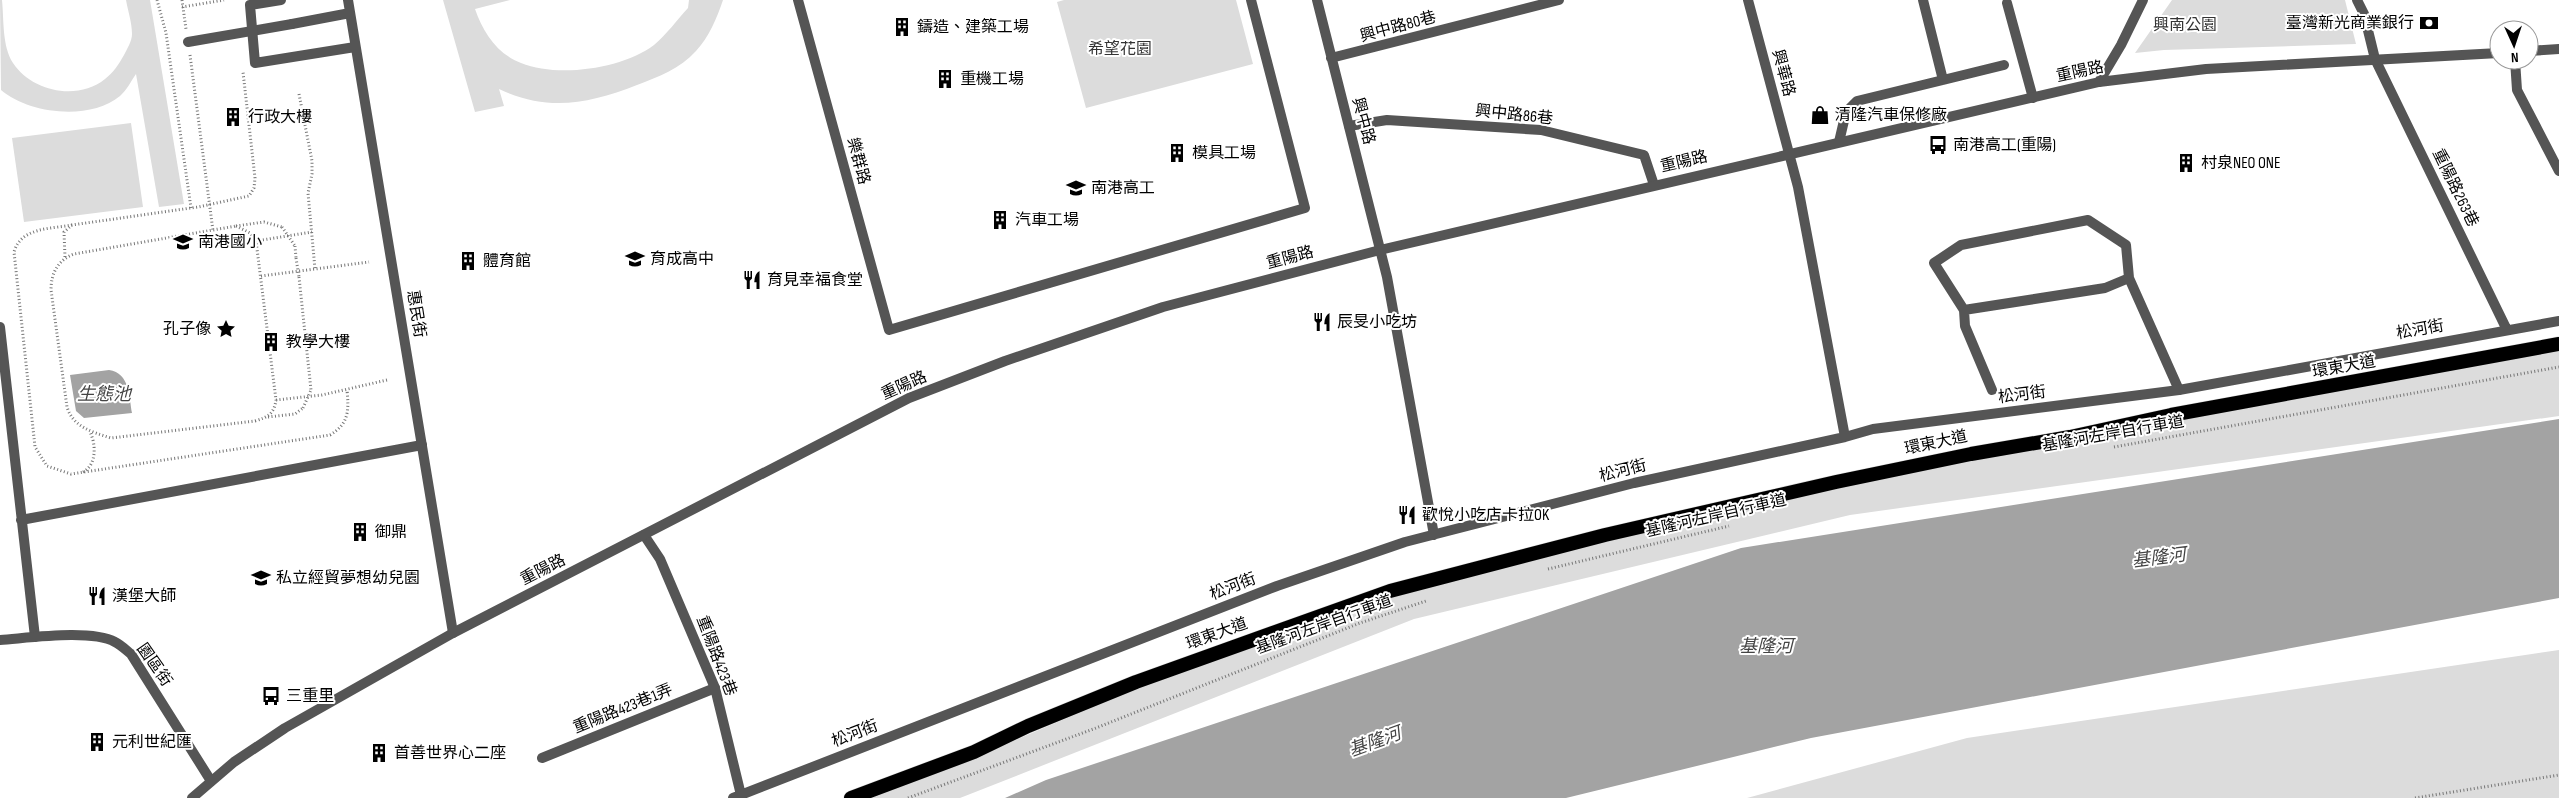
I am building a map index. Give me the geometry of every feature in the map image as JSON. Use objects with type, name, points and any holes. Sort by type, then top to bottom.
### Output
[{"type":"highway","name":"環東大道","points":[[851,798],[974,752],[1028,726],[1136,682],[1390,591],[1605,535],[1836,482],[1971,454],[2070,437],[2171,415],[2559,345]]},
{"type":"highway","name":"環東大道","points":[[855,798],[1253,640],[1337,610],[1482,566],[1732,506],[1969,453],[2559,345]]},
{"type":"street","points":[[281,0],[250,5],[255,63],[355,47]]},
{"type":"street","name":"惠民街","points":[[348,0],[454,633]]},
{"type":"street","name":"樂群路","points":[[798,0],[889,330],[1305,208],[1251,0]]},
{"type":"street","name":"興中路","points":[[1317,0],[1380,250],[1434,535]]},
{"type":"street","name":"興中路80巷","points":[[1331,58],[1559,0]]},
{"type":"street","name":"興華路","points":[[1748,0],[1790,153],[1845,438]]},
{"type":"street","points":[[1923,0],[1943,80]]},
{"type":"street","points":[[2099,82],[2121,45],[2143,0]]},
{"type":"street","name":"重陽路263巷","points":[[2357,0],[2364,14],[2375,59],[2508,330]]},
{"type":"street","points":[[2007,3],[2033,98]]},
{"type":"street","points":[[188,42],[350,13]]},
{"type":"street","points":[[2539,50],[2559,49]]},
{"type":"street","name":"重陽路","points":[[192,798],[234,762],[285,728],[454,633],[909,398],[1005,361],[1163,307],[1380,250],[2099,82],[2206,70],[2489,53]]},
{"type":"street","points":[[1839,142],[1846,112],[1857,102],[2004,65]]},
{"type":"street","points":[[2516,70],[2517,90],[2559,171]]},
{"type":"street","name":"興中路86巷","points":[[1348,126],[1387,120],[1541,130],[1644,155],[1654,185]]},
{"type":"street","points":[[1992,390],[1965,326],[1964,310],[1934,263],[1960,245],[2088,220],[2126,244],[2129,278],[2179,390]]},
{"type":"street","points":[[1964,310],[2105,288],[2129,278]]},
{"type":"street","name":"松河街","points":[[737,796],[1277,586],[1405,542],[1634,483],[1845,438],[1873,429],[2179,390],[2559,321]]},
{"type":"street","points":[[0,327],[36,637]]},
{"type":"street","points":[[21,520],[422,446]]},
{"type":"street","name":"重陽路423巷","points":[[644,535],[660,559],[715,688],[737,796]]},
{"type":"street","name":"園區街","points":[[0,640],[70,636],[106,639],[116,642],[131,654],[210,781]]},
{"type":"street","name":"重陽路423巷1弄","points":[[542,758],[715,688]]},
{"type":"path","points":[[157,0],[166,33],[191,208]]},
{"type":"path","points":[[182,7],[224,0]]},
{"type":"path","points":[[242,66],[255,178],[254,188],[249,196],[210,206],[72,225],[27,234],[16,244],[14,256],[35,447],[47,466],[63,473],[80,473],[330,435],[338,430],[347,420],[348,390]]},
{"type":"path","points":[[194,83],[213,231]]},
{"type":"path","points":[[299,94],[312,161],[312,174],[308,193],[315,269]]},
{"type":"path","points":[[66,257],[264,222],[282,227],[296,246],[311,390],[303,408],[295,414],[267,418],[255,422],[111,438],[91,432],[80,426],[70,416],[67,407],[51,290],[51,277],[66,257],[64,232],[72,225]]},
{"type":"path","points":[[236,226],[250,233],[256,241],[276,400],[274,409],[267,418]]},
{"type":"path","points":[[256,241],[312,232]]},
{"type":"path","points":[[261,276],[369,262]]},
{"type":"path","name":"基隆河左岸自行車道","points":[[2107,448],[2559,367]]},
{"type":"path","points":[[276,400],[348,390],[387,380]]},
{"type":"path","points":[[80,473],[93,464],[91,432]]},
{"type":"path","name":"基隆河左岸自行車道","points":[[1544,570],[1737,524]]},
{"type":"path","name":"基隆河左岸自行車道","points":[[908,798],[1096,728],[1360,623],[1432,599]]},
{"type":"path","points":[[2415,798],[2559,775]]},
{"type":"green space","points":[[0,0],[2,0],[5,41],[13,63],[21,73],[43,87],[69,91],[82,90],[94,86],[113,71],[124,55],[132,37],[126,0],[150,0],[184,204],[159,207],[136,74],[120,96],[107,104],[93,109],[77,111],[43,109],[27,105],[1,90]]},
{"type":"green space","points":[[443,0],[510,0],[475,9],[482,26],[498,48],[512,59],[536,68],[571,70],[608,65],[641,53],[654,45],[668,32],[688,8],[689,0],[723,0],[712,27],[701,46],[683,63],[661,75],[619,92],[585,101],[568,103],[534,101],[499,89],[504,106],[475,112]]},
{"type":"green space","name":"希望花園","points":[[1064,0],[1236,0],[1253,64],[1086,108],[1057,2]]},
{"type":"green space","name":"興南公園","points":[[2172,0],[2345,0],[2356,44],[2164,50],[2135,53]]},
{"type":"green space","points":[[131,123],[143,207],[24,222],[12,138]]},
{"type":"green space","points":[[2559,350],[2559,416],[1850,515],[1414,619],[960,798],[871,798],[952,767],[1114,698],[1346,609],[1588,536],[2057,440]]},
{"type":"green space","points":[[2559,650],[2559,798],[1747,798],[1967,738]]},
{"type":"water","name":"生態池","points":[[109,370],[116,372],[125,381],[132,413],[84,418],[76,411],[70,375]]},
{"type":"water","name":"基隆河","points":[[2559,419],[2559,598],[1811,738],[1566,798],[1005,798],[1046,780],[1741,548]]},
{"type":"place","name":"臺灣新光商業銀行","points":[[2429,23]]},
{"type":"place","name":"鑄造、建築工場","points":[[902,27]]},
{"type":"place","name":"重機工場","points":[[945,79]]},
{"type":"place","name":"清隆汽車保修廠","points":[[1820,115]]},
{"type":"place","name":"行政大樓","points":[[233,117]]},
{"type":"place","name":"南港高工(重陽)","points":[[1938,145]]},
{"type":"place","name":"模具工場","points":[[1177,153]]},
{"type":"place","name":"村泉NEO ONE","points":[[2186,163]]},
{"type":"place","name":"南港高工","points":[[1076,188]]},
{"type":"place","name":"汽車工場","points":[[1000,220]]},
{"type":"place","name":"南港國小","points":[[183,242]]},
{"type":"place","name":"育成高中","points":[[635,259]]},
{"type":"place","name":"體育館","points":[[468,261]]},
{"type":"place","name":"育見幸福食堂","points":[[752,280]]},
{"type":"place","name":"辰旻小吃坊","points":[[1322,322]]},
{"type":"place","name":"孔子像","points":[[226,329]]},
{"type":"place","name":"教學大樓","points":[[271,342]]},
{"type":"place","name":"歡悅小吃店卡拉OK","points":[[1407,515]]},
{"type":"place","name":"御鼎","points":[[360,532]]},
{"type":"place","name":"私立經貿夢想幼兒園","points":[[261,578]]},
{"type":"place","name":"漢堡大師","points":[[97,596]]},
{"type":"place","name":"三重里","points":[[271,696]]},
{"type":"place","name":"元利世紀匯","points":[[97,742]]},
{"type":"place","name":"首善世界心二座","points":[[379,753]]}]
